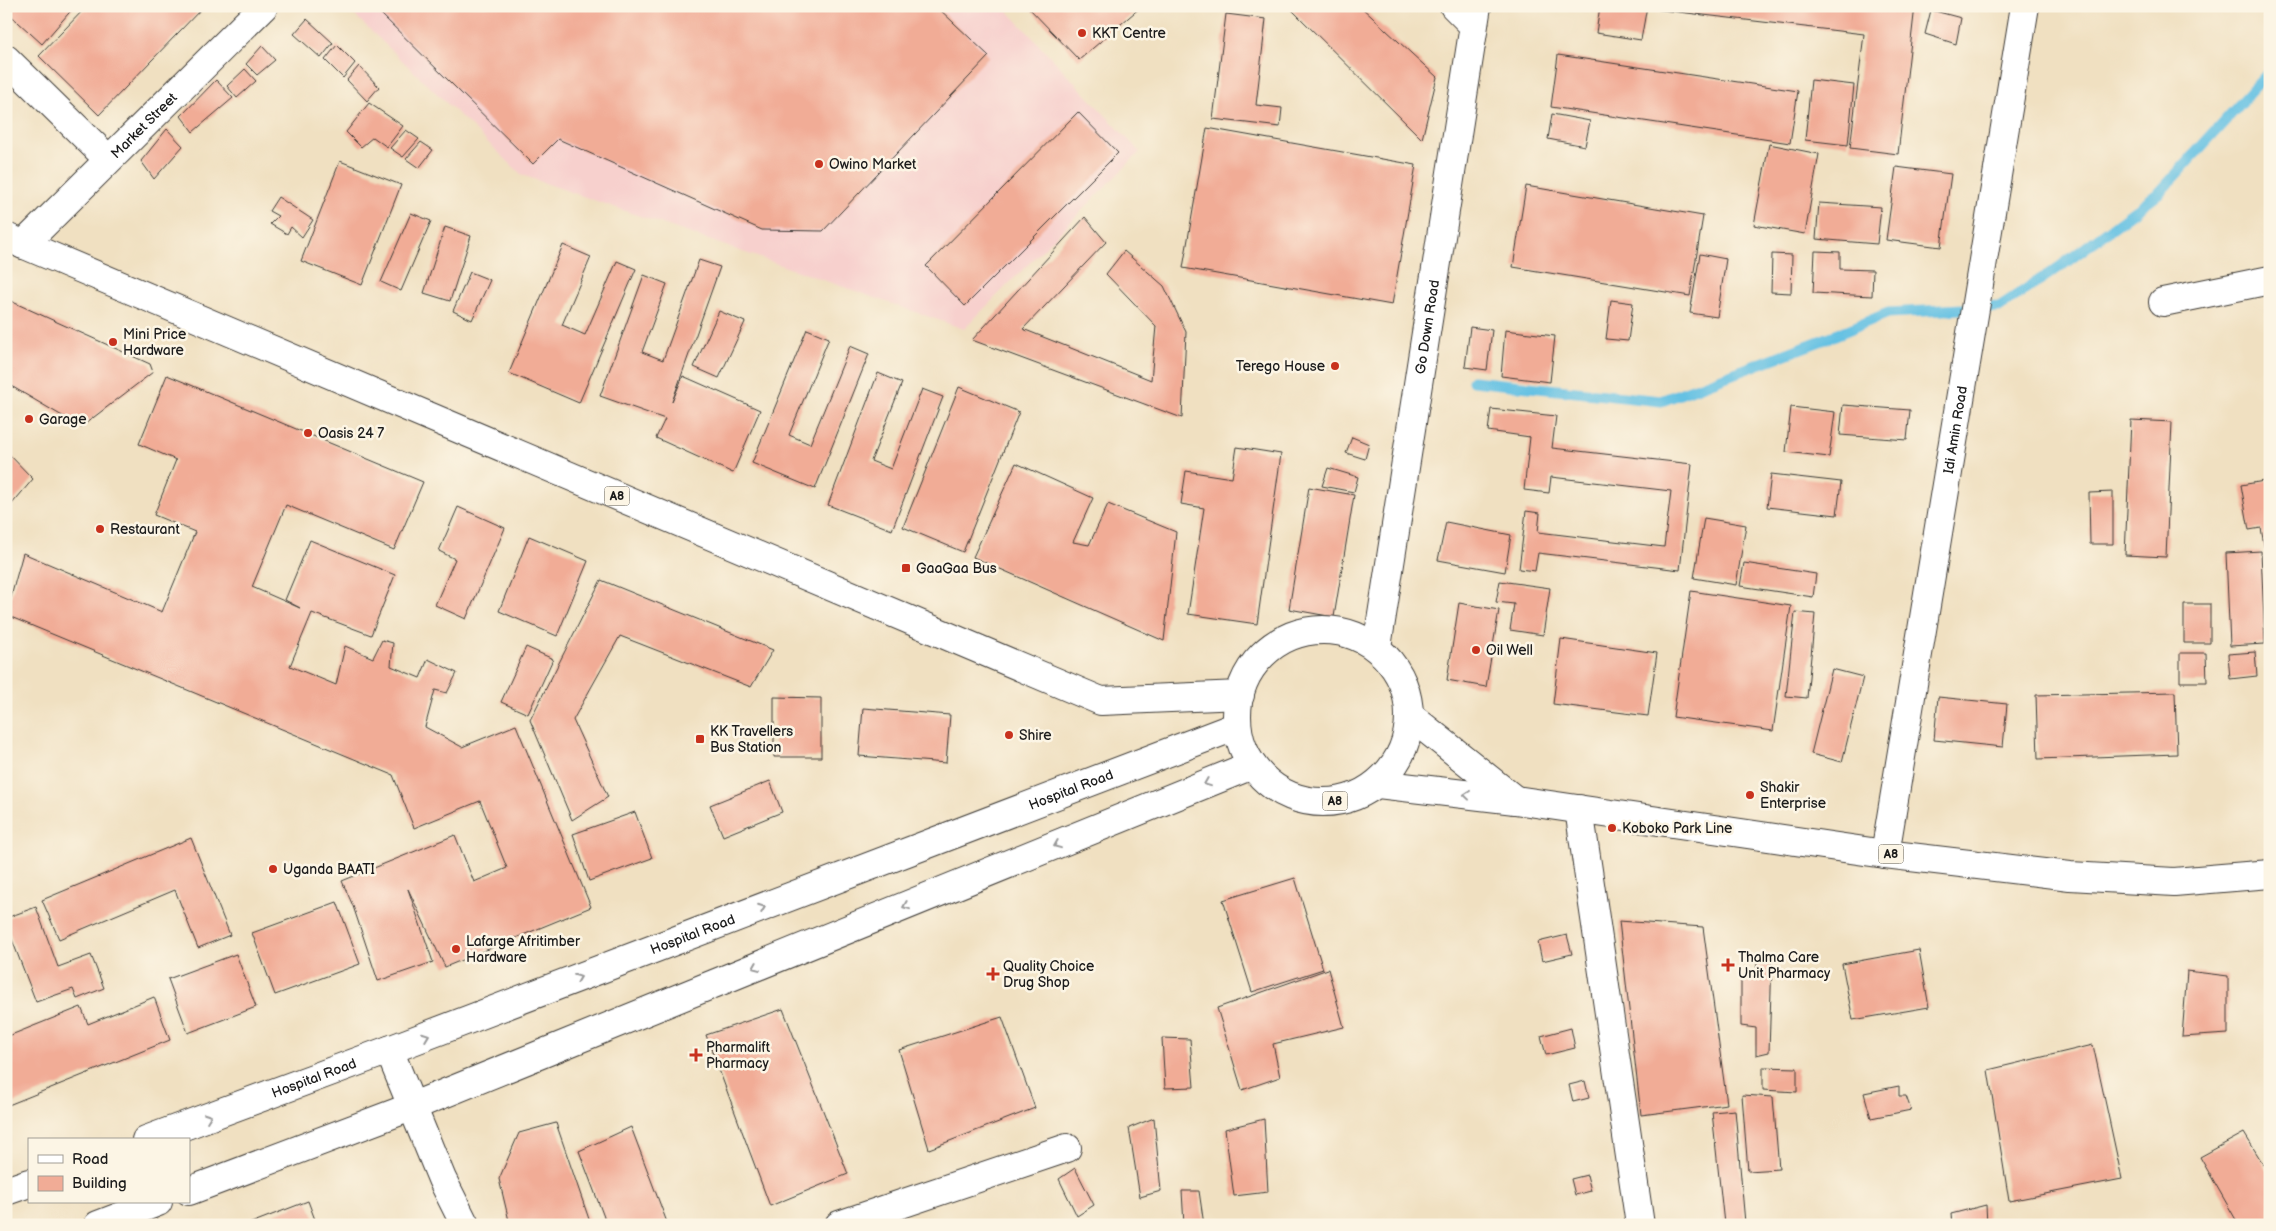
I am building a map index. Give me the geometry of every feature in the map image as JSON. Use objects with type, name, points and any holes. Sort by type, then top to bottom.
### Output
[{"type":"main road","name":"Market Street","points":[[15,241],[108,159],[264,6]]},
{"type":"main road","points":[[1454,6],[1475,16]]},
{"type":"main road","name":"Idi Amin Road","points":[[1885,854],[2025,6]]},
{"type":"main road","name":"Go Down Road","points":[[1377,647],[1475,16]]},
{"type":"main road","points":[[6,59],[108,159]]},
{"type":"main road","name":"A8","points":[[15,241],[1101,701],[1240,695]]},
{"type":"main road","points":[[2163,302],[2270,280]]},
{"type":"main road","name":"A8","points":[[1312,630],[1346,632],[1377,647],[1401,678],[1410,716],[1402,754],[1378,784],[1346,800],[1311,802],[1278,789],[1252,765],[1243,746],[1238,726],[1240,695],[1254,664],[1280,641],[1312,630]]},
{"type":"main road","points":[[1410,716],[1515,800]]},
{"type":"main road","name":"Hospital Road","points":[[151,1138],[389,1050],[1238,726]]},
{"type":"main road","points":[[190,1191],[411,1107],[1252,765]]},
{"type":"main road","points":[[1378,784],[1515,800]]},
{"type":"main road","name":"A8","points":[[1515,800],[1885,854],[2070,876],[2174,882],[2270,874]]},
{"type":"main road","points":[[1580,809],[1640,1225]]},
{"type":"main road","points":[[389,1050],[411,1107],[465,1225]]},
{"type":"main road","points":[[839,1225],[1067,1148]]},
{"type":"main road","points":[[6,1191],[28,1183]]},
{"type":"main road","points":[[98,1225],[153,1204]]},
{"type":"shaded area","name":"Owino Market","points":[[345,6],[1003,6],[1140,152],[964,329],[522,175]]},
{"type":"building","points":[[6,6],[75,6],[42,44],[6,11]]},
{"type":"building","points":[[87,6],[204,6],[99,115],[39,56]]},
{"type":"building","points":[[373,6],[936,6],[989,56],[823,231],[762,230],[558,139],[533,164]]},
{"type":"building","name":"KKT Centre","points":[[1027,6],[1142,6],[1079,60]]},
{"type":"building","points":[[1288,6],[1360,6],[1437,77],[1422,139]]},
{"type":"building","points":[[1600,6],[1647,6],[1641,40],[1596,33]]},
{"type":"building","points":[[1653,6],[1915,6],[1898,154],[1850,148],[1864,34],[1653,9]]},
{"type":"building","points":[[1931,10],[1961,18],[1956,44],[1925,34]]},
{"type":"building","points":[[1226,14],[1266,19],[1256,105],[1282,108],[1280,127],[1213,119]]},
{"type":"building","points":[[307,19],[333,43],[321,58],[294,34]]},
{"type":"building","points":[[337,45],[355,63],[343,78],[325,60]]},
{"type":"building","points":[[262,46],[275,60],[257,75],[246,64]]},
{"type":"building","points":[[1558,55],[1798,91],[1790,143],[1551,107]]},
{"type":"building","points":[[359,66],[379,87],[367,101],[347,80]]},
{"type":"building","points":[[245,69],[256,81],[237,98],[227,86]]},
{"type":"building","points":[[216,80],[233,98],[193,132],[181,116]]},
{"type":"building","points":[[1811,80],[1854,85],[1848,145],[1805,140]]},
{"type":"building","points":[[369,103],[403,126],[387,147],[373,137],[361,147],[346,132]]},
{"type":"building","points":[[1078,112],[1118,153],[965,306],[926,266]]},
{"type":"building","points":[[1552,114],[1590,121],[1585,146],[1548,139]]},
{"type":"building","points":[[1207,128],[1416,165],[1392,305],[1183,268]]},
{"type":"building","points":[[167,129],[183,146],[154,179],[141,161]]},
{"type":"building","points":[[406,130],[419,139],[403,157],[390,148]]},
{"type":"building","points":[[421,142],[433,150],[419,168],[406,159]]},
{"type":"building","points":[[1769,144],[1819,154],[1805,234],[1754,225]]},
{"type":"building","points":[[340,161],[401,185],[362,285],[301,261]]},
{"type":"building","points":[[1896,167],[1951,174],[1941,247],[1886,240]]},
{"type":"building","points":[[1526,186],[1703,216],[1690,296],[1513,267]]},
{"type":"building","points":[[278,197],[313,220],[302,237],[291,227],[287,234],[270,224],[278,216],[269,211]]},
{"type":"building","points":[[1819,203],[1881,207],[1877,244],[1816,239]]},
{"type":"building","points":[[411,213],[431,221],[401,291],[381,282]]},
{"type":"building","points":[[1085,217],[1106,242],[1023,329],[1151,380],[1156,326],[1106,274],[1124,251],[1164,286],[1186,332],[1182,418],[972,340]]},
{"type":"building","points":[[445,227],[471,236],[450,301],[424,293]]},
{"type":"building","points":[[563,245],[591,257],[562,325],[585,335],[617,261],[636,269],[579,403],[509,373]]},
{"type":"building","points":[[1815,251],[1840,252],[1840,269],[1873,270],[1872,296],[1813,293]]},
{"type":"building","points":[[1700,254],[1726,259],[1717,317],[1690,313]]},
{"type":"building","points":[[1772,254],[1792,255],[1791,293],[1771,292]]},
{"type":"building","points":[[699,260],[720,267],[672,402],[683,376],[760,410],[733,473],[656,438],[665,419],[600,396],[644,275],[667,284],[642,352],[663,360]]},
{"type":"building","points":[[470,272],[490,280],[472,320],[453,311]]},
{"type":"building","points":[[6,299],[150,364],[153,372],[81,427],[6,383]]},
{"type":"building","points":[[1611,300],[1633,303],[1628,341],[1606,339]]},
{"type":"building","points":[[719,311],[745,322],[719,378],[694,367]]},
{"type":"building","points":[[1470,327],[1492,330],[1487,370],[1465,367]]},
{"type":"building","points":[[807,329],[829,338],[789,435],[810,444],[850,346],[869,354],[815,489],[752,463]]},
{"type":"building","points":[[1505,330],[1555,336],[1550,382],[1501,376]]},
{"type":"building","points":[[878,373],[902,383],[871,461],[891,469],[922,389],[943,397],[892,530],[828,505]]},
{"type":"building","points":[[167,375],[423,482],[394,550],[286,505],[252,587],[300,608],[285,600],[310,540],[395,575],[371,635],[312,613],[290,666],[336,685],[345,646],[373,658],[382,640],[393,643],[391,666],[420,678],[428,659],[457,673],[447,693],[435,690],[425,727],[462,747],[516,725],[591,907],[445,967],[408,889],[433,962],[378,981],[353,906],[342,881],[455,835],[474,882],[507,868],[480,801],[414,828],[393,775],[6,615],[23,553],[162,612],[195,532],[154,515],[176,460],[139,444]]},
{"type":"building","points":[[959,387],[1019,412],[963,552],[903,527]]},
{"type":"building","points":[[1843,405],[1910,410],[1907,440],[1840,435]]},
{"type":"building","points":[[1791,407],[1835,412],[1829,457],[1786,452]]},
{"type":"building","points":[[1491,409],[1556,416],[1552,448],[1692,464],[1680,570],[1538,553],[1535,571],[1519,569],[1526,511],[1540,513],[1538,532],[1664,547],[1671,491],[1551,477],[1549,493],[1524,490],[1530,437],[1488,431]]},
{"type":"building","points":[[2131,420],[2172,422],[2166,557],[2125,555]]},
{"type":"building","points":[[1352,437],[1369,444],[1365,459],[1346,453]]},
{"type":"building","points":[[1237,447],[1281,454],[1257,624],[1188,614],[1204,508],[1181,504],[1186,471],[1232,478]]},
{"type":"building","points":[[6,451],[33,479],[6,511]]},
{"type":"building","points":[[1016,463],[1093,498],[1073,542],[1089,545],[1108,504],[1176,532],[1164,641],[973,557]]},
{"type":"building","points":[[1328,468],[1358,477],[1354,492],[1322,486]]},
{"type":"building","points":[[1771,474],[1841,482],[1837,515],[1767,507]]},
{"type":"building","points":[[2270,480],[2269,573],[2261,528],[2249,530],[2241,485]]},
{"type":"building","points":[[1309,487],[1354,495],[1334,617],[1289,609]]},
{"type":"building","points":[[2113,492],[2113,544],[2090,544],[2089,493]]},
{"type":"building","points":[[458,507],[505,528],[466,619],[435,605],[455,559],[439,551]]},
{"type":"building","points":[[1704,518],[1746,525],[1736,585],[1694,578]]},
{"type":"building","points":[[1446,522],[1511,535],[1505,572],[1438,560]]},
{"type":"building","points":[[529,536],[588,561],[557,636],[499,611]]},
{"type":"building","points":[[2261,551],[2265,644],[2230,646],[2226,553]]},
{"type":"building","points":[[1744,563],[1816,574],[1813,597],[1740,586]]},
{"type":"building","points":[[601,580],[773,650],[751,687],[620,636],[573,720],[608,797],[572,820],[530,720]]},
{"type":"building","points":[[1500,581],[1550,588],[1543,635],[1510,630],[1514,604],[1496,602]]},
{"type":"building","points":[[1691,591],[1791,606],[1773,731],[1673,717]]},
{"type":"building","points":[[1459,603],[1499,610],[1486,687],[1447,680]]},
{"type":"building","points":[[2184,604],[2210,604],[2210,643],[2184,643]]},
{"type":"building","points":[[1795,612],[1815,614],[1807,698],[1786,696]]},
{"type":"building","points":[[1561,639],[1657,653],[1648,716],[1553,704]]},
{"type":"building","points":[[526,647],[553,659],[528,714],[501,702]]},
{"type":"building","points":[[2255,652],[2257,676],[2230,679],[2228,654]]},
{"type":"building","points":[[2180,653],[2206,653],[2207,682],[2180,682]]},
{"type":"building","points":[[1832,669],[1863,677],[1842,762],[1811,754]]},
{"type":"building","points":[[2175,692],[2177,754],[2038,759],[2036,695]]},
{"type":"building","points":[[774,697],[821,698],[821,757],[774,757]]},
{"type":"building","points":[[1938,697],[2007,704],[2003,747],[1934,740]]},
{"type":"building","points":[[863,708],[950,715],[946,763],[859,756]]},
{"type":"building","points":[[770,781],[782,812],[723,836],[710,805]]},
{"type":"building","points":[[635,812],[652,858],[589,881],[573,834]]},
{"type":"building","points":[[191,838],[230,935],[198,948],[175,890],[59,939],[42,900]]},
{"type":"building","points":[[1295,878],[1323,969],[1252,992],[1223,900]]},
{"type":"building","points":[[337,902],[360,964],[275,995],[252,933]]},
{"type":"building","points":[[36,907],[58,967],[91,955],[104,988],[77,999],[73,989],[36,1002],[6,924],[6,918]]},
{"type":"building","points":[[1619,921],[1703,927],[1727,1104],[1641,1115]]},
{"type":"building","points":[[1567,935],[1572,954],[1542,961],[1538,942]]},
{"type":"building","points":[[1919,950],[1929,1007],[1853,1020],[1842,964]]},
{"type":"building","points":[[236,954],[256,1007],[188,1033],[168,979]]},
{"type":"building","points":[[1758,958],[1772,959],[1769,1052],[1756,1055],[1756,1028],[1741,1026],[1741,975],[1755,977]]},
{"type":"building","points":[[1328,969],[1344,1027],[1273,1044],[1280,1077],[1242,1090],[1217,1008]]},
{"type":"building","points":[[2187,971],[2228,976],[2228,1034],[2182,1037]]},
{"type":"building","points":[[154,997],[170,1040],[6,1106],[6,1037],[81,1007],[88,1024]]},
{"type":"building","points":[[783,1009],[848,1174],[770,1206],[706,1035]]},
{"type":"building","points":[[1002,1017],[1035,1108],[929,1149],[899,1050]]},
{"type":"building","points":[[1571,1028],[1575,1048],[1546,1055],[1541,1036]]},
{"type":"building","points":[[1162,1038],[1190,1039],[1194,1087],[1165,1088]]},
{"type":"building","points":[[2093,1045],[2122,1179],[2009,1201],[1988,1070]]},
{"type":"building","points":[[1763,1067],[1797,1068],[1797,1092],[1763,1090]]},
{"type":"building","points":[[1585,1081],[1589,1098],[1573,1102],[1569,1085]]},
{"type":"building","points":[[1899,1086],[1899,1096],[1906,1096],[1911,1110],[1871,1118],[1864,1093]]},
{"type":"building","points":[[1742,1095],[1773,1097],[1779,1169],[1748,1171]]},
{"type":"building","points":[[1735,1110],[1745,1223],[1724,1224],[1712,1112]]},
{"type":"building","points":[[1154,1118],[1161,1191],[1140,1197],[1129,1128]]},
{"type":"building","points":[[1264,1119],[1268,1192],[1234,1196],[1225,1129]]},
{"type":"building","points":[[556,1123],[591,1225],[510,1225],[499,1179],[519,1133]]},
{"type":"building","points":[[631,1127],[668,1225],[607,1225],[579,1151]]},
{"type":"building","points":[[2244,1133],[2270,1175],[2270,1225],[2239,1225],[2200,1157]]},
{"type":"building","points":[[1075,1168],[1094,1205],[1077,1216],[1059,1179]]},
{"type":"building","points":[[1587,1175],[1591,1191],[1575,1195],[1571,1179]]},
{"type":"building","points":[[1182,1191],[1199,1191],[1204,1225],[1184,1225]]},
{"type":"building","points":[[308,1201],[317,1225],[246,1225]]},
{"type":"building","points":[[1986,1205],[1987,1225],[1952,1225],[1951,1214]]},
{"type":"waterway","points":[[1473,381],[1661,401],[1833,336],[1888,313],[1999,307],[2061,266],[2160,192],[2270,71]]},
{"type":"place","name":"KKT Centre","points":[[1082,33]]},
{"type":"place","name":"Owino Market","points":[[819,164]]},
{"type":"place","name":"Mini Price Hardware","points":[[113,342]]},
{"type":"place","name":"Terego House","points":[[1335,366]]},
{"type":"place","name":"Garage","points":[[29,419]]},
{"type":"place","name":"Oasis 24 7","points":[[308,433]]},
{"type":"place","name":"Restaurant","points":[[100,529]]},
{"type":"place","name":"GaaGaa Bus","points":[[906,568]]},
{"type":"place","name":"Oil Well","points":[[1476,650]]},
{"type":"place","name":"Shire","points":[[1009,735]]},
{"type":"place","name":"KK Travellers Bus Station","points":[[700,739]]},
{"type":"place","name":"Shakir Enterprise","points":[[1750,795]]},
{"type":"place","name":"Koboko Park Line","points":[[1612,828]]},
{"type":"place","name":"Uganda BAATI","points":[[273,869]]},
{"type":"place","name":"Lafarge Afritimber Hardware","points":[[456,949]]},
{"type":"place","name":"Thalma Care Unit Pharmacy","points":[[1728,965]]},
{"type":"place","name":"Quality Choice Drug Shop","points":[[993,974]]},
{"type":"place","name":"Pharmalift Pharmacy","points":[[696,1055]]}]
